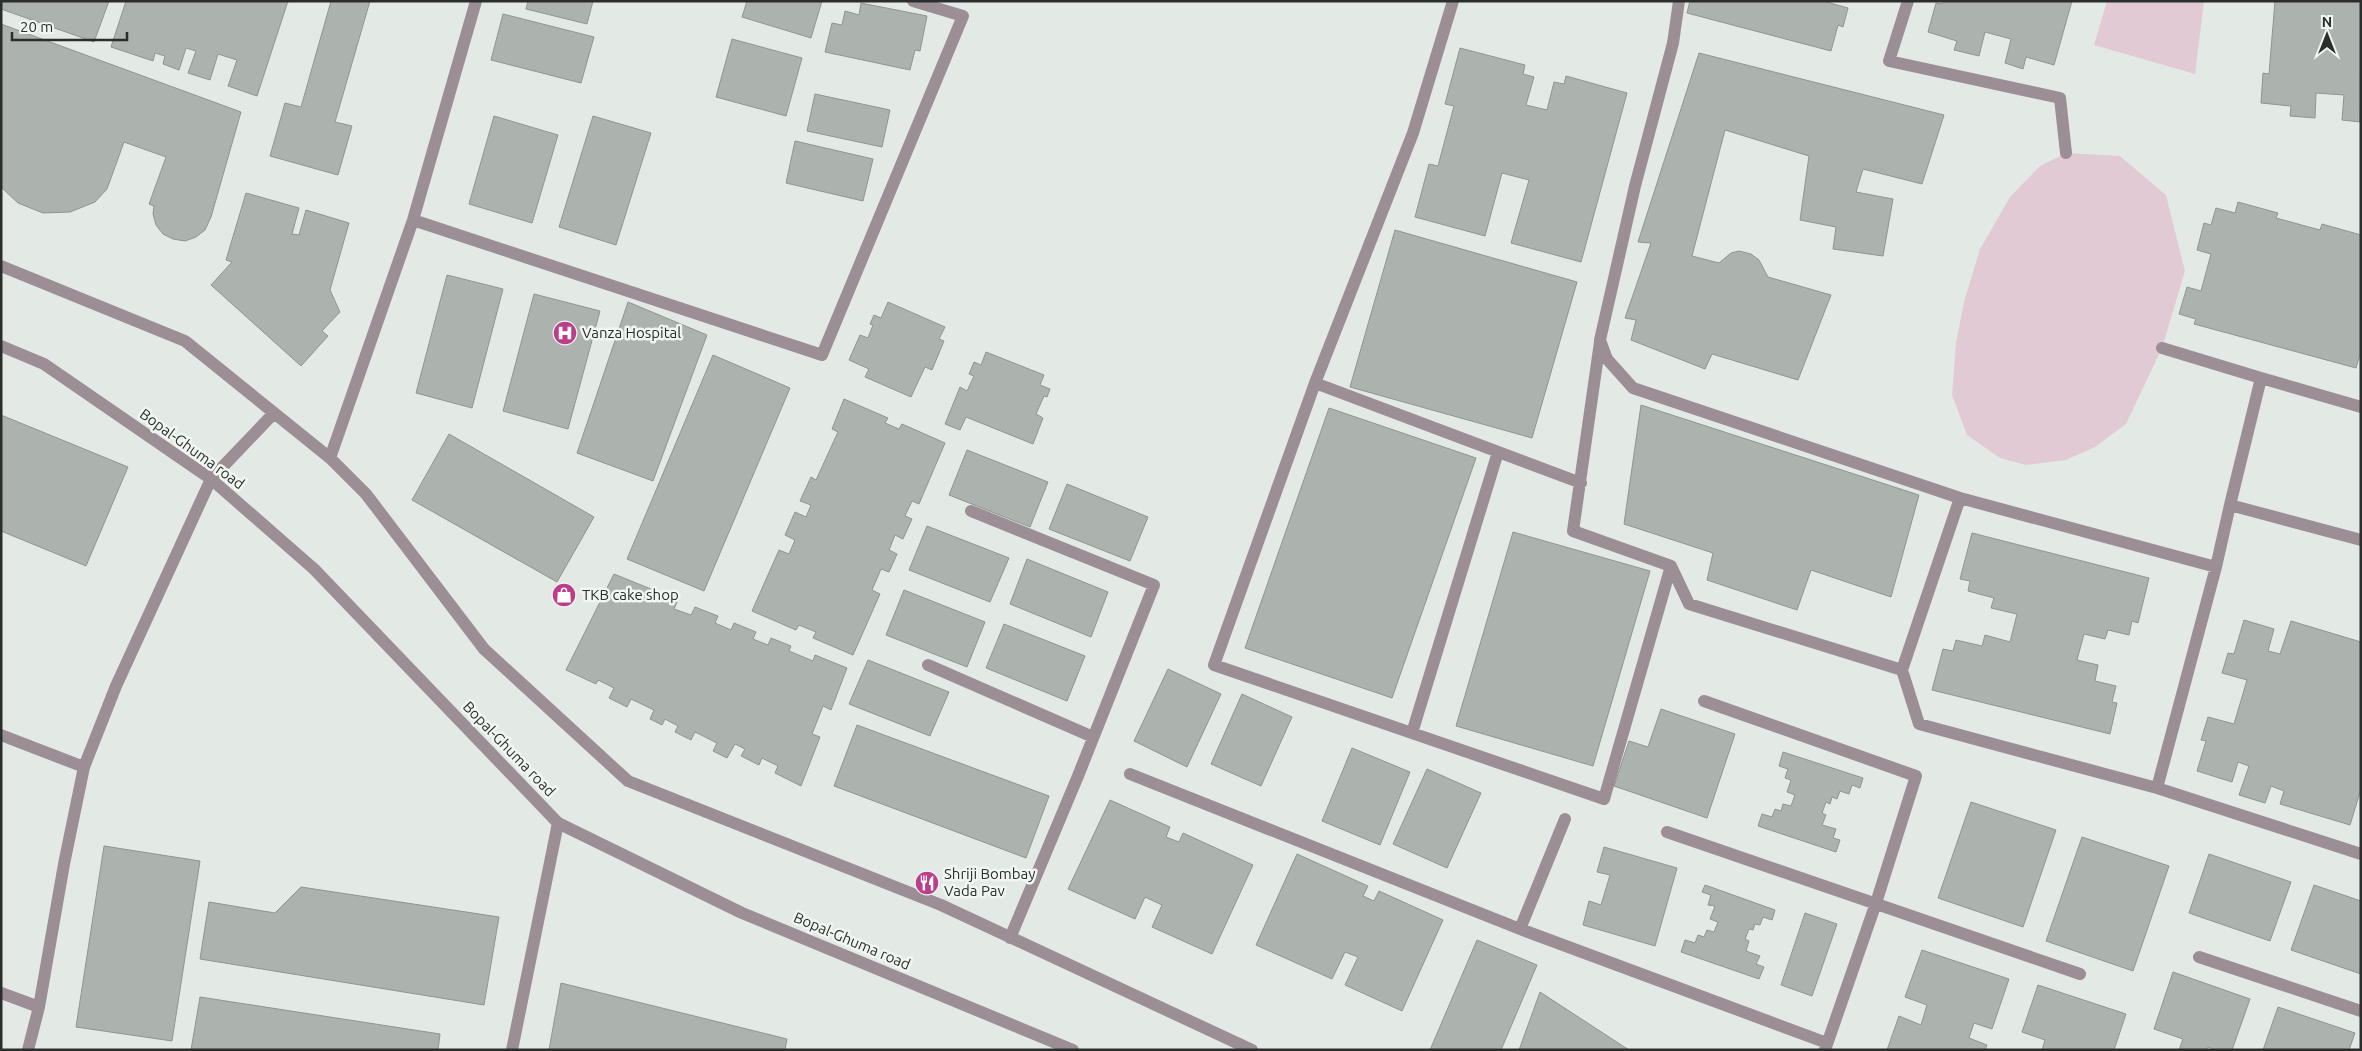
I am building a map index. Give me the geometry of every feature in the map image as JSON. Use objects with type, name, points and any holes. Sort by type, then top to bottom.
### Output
[{"type":"street","points":[[330,458],[413,220],[476,1]]},
{"type":"street","points":[[413,220],[822,356],[963,16],[913,1]]},
{"type":"street","points":[[1453,1],[1413,133],[1315,383],[1214,665],[1604,798],[1671,566]]},
{"type":"street","points":[[1679,1],[1673,42],[1635,186],[1600,340],[1573,531],[1671,566],[1690,604],[1902,670]]},
{"type":"street","points":[[1908,1],[1889,61],[2060,98],[2066,153]]},
{"type":"street","points":[[1,266],[185,341],[330,458],[366,494],[484,649],[628,781],[941,905],[1252,1050]]},
{"type":"street","points":[[1600,340],[1607,359],[1633,388],[1960,498],[2216,567]]},
{"type":"street","name":"Bopal-Ghuma road","points":[[1,346],[44,364],[211,479],[314,569],[558,823],[742,913],[1073,1050]]},
{"type":"street","points":[[2162,348],[2361,407]]},
{"type":"street","points":[[2157,788],[2216,567],[2260,378]]},
{"type":"street","points":[[1315,383],[1581,483]]},
{"type":"street","points":[[28,1050],[39,1007],[64,864],[84,767],[116,686],[211,479],[274,413]]},
{"type":"street","points":[[1412,732],[1498,452]]},
{"type":"street","points":[[1960,498],[1902,670],[1919,724],[2157,788],[2361,854]]},
{"type":"street","points":[[2230,505],[2361,540]]},
{"type":"street","points":[[971,511],[1154,585],[1010,938]]},
{"type":"street","points":[[928,665],[1093,737]]},
{"type":"street","points":[[1130,774],[1520,929],[1826,1046],[1876,903],[1916,776],[1704,701]]},
{"type":"street","points":[[1,735],[84,767]]},
{"type":"street","points":[[1520,929],[1565,819]]},
{"type":"street","points":[[512,1050],[558,823]]},
{"type":"street","points":[[1667,832],[2080,974]]},
{"type":"street","points":[[2200,957],[2361,1011]]},
{"type":"street","points":[[1,993],[39,1007]]},
{"type":"shaded area","points":[[2107,1],[2204,1],[2195,74],[2094,45]]},
{"type":"shaded area","points":[[2066,153],[2120,156],[2166,195],[2185,271],[2162,348],[2126,424],[2095,447],[2066,460],[2026,465],[2000,458],[1967,435],[1952,395],[1956,343],[1964,302],[1980,249],[2010,197],[2040,166]]},
{"type":"building","points":[[1,1],[109,1],[94,42],[1,9]]},
{"type":"building","points":[[126,1],[288,1],[257,96],[228,86],[237,60],[218,54],[210,80],[188,73],[196,51],[186,48],[179,70],[163,64],[165,56],[155,53],[153,61],[111,47]]},
{"type":"building","points":[[331,1],[370,1],[335,122],[352,126],[338,175],[270,156],[285,103],[301,107]]},
{"type":"building","points":[[528,1],[593,1],[587,24],[526,9]]},
{"type":"building","points":[[747,1],[822,1],[811,38],[742,17]]},
{"type":"building","points":[[1690,1],[1823,1],[1848,8],[1843,27],[1838,25],[1831,51],[1687,13]]},
{"type":"building","points":[[1943,1],[2072,1],[2054,65],[2026,57],[2023,69],[2005,63],[2011,39],[1985,32],[1979,56],[1954,50],[1957,41],[1928,32],[1936,3],[1942,4]]},
{"type":"building","points":[[2275,1],[2361,1],[2360,122],[2342,120],[2344,95],[2316,93],[2315,118],[2290,116],[2291,106],[2261,103],[2263,73],[2269,74]]},
{"type":"building","points":[[861,3],[927,16],[920,51],[915,50],[910,70],[825,52],[832,23],[842,25],[845,11],[859,15]]},
{"type":"building","points":[[503,14],[594,37],[581,83],[491,60]]},
{"type":"building","points":[[1,24],[241,112],[211,217],[205,230],[196,237],[185,241],[173,239],[163,234],[156,225],[153,214],[154,206],[149,204],[166,157],[124,142],[107,189],[95,202],[70,212],[43,213],[18,203],[1,187]]},
{"type":"building","points":[[732,39],[802,58],[786,116],[716,97]]},
{"type":"building","points":[[1460,48],[1525,65],[1523,74],[1534,77],[1526,105],[1547,110],[1554,82],[1564,84],[1566,76],[1627,93],[1581,262],[1511,243],[1529,180],[1502,173],[1485,236],[1415,217],[1429,164],[1438,166],[1454,106],[1445,104]]},
{"type":"building","points":[[1699,53],[1944,115],[1922,184],[1863,169],[1856,192],[1893,199],[1883,256],[1833,249],[1836,227],[1800,220],[1809,156],[1725,130],[1692,256],[1719,263],[1731,253],[1739,251],[1751,254],[1759,260],[1768,277],[1831,295],[1798,380],[1712,354],[1705,369],[1631,340],[1636,320],[1625,318],[1651,243],[1638,242]]},
{"type":"building","points":[[815,94],[890,110],[882,147],[807,131]]},
{"type":"building","points":[[494,116],[558,135],[532,223],[469,204]]},
{"type":"building","points":[[593,116],[651,133],[616,245],[559,227]]},
{"type":"building","points":[[795,141],[873,159],[863,201],[786,183]]},
{"type":"building","points":[[246,193],[299,208],[292,234],[299,235],[306,210],[349,223],[330,290],[340,312],[322,331],[328,336],[301,366],[211,285],[232,262],[226,260]]},
{"type":"building","points":[[2238,202],[2278,213],[2276,218],[2320,230],[2322,224],[2361,235],[2361,351],[2356,368],[2194,324],[2196,319],[2179,314],[2187,287],[2201,291],[2211,254],[2197,250],[2204,223],[2211,225],[2216,208],[2235,213]]},
{"type":"building","points":[[1395,230],[1577,282],[1532,438],[1350,387]]},
{"type":"building","points":[[447,275],[503,289],[472,408],[416,393]]},
{"type":"building","points":[[534,294],[600,311],[568,429],[503,411]]},
{"type":"building","points":[[628,302],[707,335],[653,481],[577,453]]},
{"type":"building","points":[[888,302],[945,327],[939,339],[944,341],[932,370],[925,367],[911,397],[865,377],[869,369],[849,360],[860,335],[868,338],[873,325],[870,324],[874,315],[881,318]]},
{"type":"building","points":[[986,352],[1044,375],[1040,385],[1050,389],[1047,397],[1044,396],[1036,414],[1043,418],[1033,444],[966,417],[960,430],[945,424],[960,387],[967,391],[974,376],[969,374],[974,362],[981,365]]},
{"type":"building","points":[[713,355],[790,388],[704,591],[627,559]]},
{"type":"building","points":[[844,399],[888,418],[885,423],[899,429],[902,424],[945,443],[919,504],[912,501],[905,516],[912,519],[903,539],[895,535],[889,550],[897,554],[889,572],[881,569],[872,590],[880,594],[853,655],[813,638],[816,632],[799,625],[796,630],[752,611],[779,550],[789,554],[795,540],[785,535],[795,512],[806,517],[811,505],[800,501],[811,477],[816,480],[838,432],[832,429]]},
{"type":"building","points":[[1641,405],[1919,495],[1891,597],[1811,570],[1797,610],[1707,580],[1713,553],[1624,524]]},
{"type":"building","points":[[1329,408],[1476,458],[1392,698],[1245,648]]},
{"type":"building","points":[[1,415],[128,467],[86,566],[1,531]]},
{"type":"building","points":[[449,434],[594,517],[557,582],[412,500]]},
{"type":"building","points":[[967,450],[1048,482],[1030,527],[949,495]]},
{"type":"building","points":[[1067,484],[1148,517],[1130,561],[1049,529]]},
{"type":"building","points":[[927,526],[1009,558],[990,602],[909,570]]},
{"type":"building","points":[[1513,532],[1650,571],[1593,766],[1456,726]]},
{"type":"building","points":[[1972,533],[2149,578],[2138,623],[2132,621],[2129,635],[2108,630],[2105,639],[2084,634],[2077,660],[2098,665],[2095,681],[2116,686],[2112,702],[2117,703],[2110,734],[1932,690],[1943,649],[1953,651],[1956,640],[1982,646],[1985,635],[2010,642],[2017,614],[1991,608],[1994,598],[1968,591],[1970,581],[1960,579]]},
{"type":"building","points":[[1027,559],[1108,592],[1091,637],[1010,604]]},
{"type":"building","points":[[614,574],[678,600],[674,609],[691,615],[695,607],[718,616],[715,623],[731,630],[734,623],[756,632],[753,639],[768,645],[771,638],[791,646],[789,651],[813,661],[815,655],[847,668],[831,710],[823,706],[812,734],[820,737],[801,786],[775,773],[778,766],[762,758],[759,765],[741,756],[745,749],[735,744],[727,758],[713,751],[717,743],[695,732],[691,740],[675,732],[678,726],[665,719],[662,725],[650,719],[654,710],[631,699],[627,707],[609,698],[614,688],[598,680],[596,684],[566,670]]},
{"type":"building","points":[[904,590],[985,622],[967,667],[886,635]]},
{"type":"building","points":[[2244,620],[2274,629],[2268,651],[2280,654],[2291,621],[2361,642],[2361,789],[2350,825],[2280,804],[2284,791],[2271,786],[2265,803],[2239,795],[2249,766],[2238,762],[2232,782],[2197,771],[2206,741],[2201,740],[2208,717],[2234,724],[2247,680],[2222,673],[2228,653],[2234,654]]},
{"type":"building","points":[[1004,624],[1085,656],[1067,701],[986,668]]},
{"type":"building","points":[[868,660],[949,692],[930,736],[849,704]]},
{"type":"building","points":[[1168,669],[1221,694],[1187,767],[1134,741]]},
{"type":"building","points":[[1242,694],[1292,717],[1261,786],[1211,764]]},
{"type":"building","points":[[1661,709],[1735,734],[1707,818],[1614,786],[1629,741],[1648,747]]},
{"type":"building","points":[[857,725],[1049,796],[1026,858],[834,786]]},
{"type":"building","points":[[1352,748],[1410,772],[1380,845],[1322,821]]},
{"type":"building","points":[[1783,752],[1863,778],[1860,788],[1852,785],[1849,794],[1840,791],[1837,799],[1832,797],[1830,804],[1826,802],[1822,813],[1826,815],[1822,825],[1836,829],[1833,838],[1840,840],[1836,852],[1758,826],[1762,814],[1772,817],[1775,809],[1781,811],[1783,804],[1791,806],[1795,795],[1787,792],[1791,780],[1785,778],[1788,769],[1779,766]]},
{"type":"building","points":[[1427,769],[1481,793],[1447,868],[1393,844]]},
{"type":"building","points":[[1110,800],[1170,827],[1166,837],[1179,842],[1183,833],[1253,865],[1212,954],[1152,927],[1162,905],[1145,897],[1135,919],[1068,889]]},
{"type":"building","points":[[1971,802],[2056,830],[2023,927],[1938,898]]},
{"type":"building","points":[[2082,837],[2169,866],[2133,971],[2046,941]]},
{"type":"building","points":[[104,846],[200,861],[172,1041],[76,1027]]},
{"type":"building","points":[[1604,847],[1677,868],[1655,946],[1583,925],[1589,901],[1601,905],[1610,875],[1597,872]]},
{"type":"building","points":[[1297,854],[1368,886],[1363,896],[1374,901],[1379,891],[1443,920],[1402,1011],[1345,985],[1358,957],[1345,952],[1332,979],[1256,945]]},
{"type":"building","points":[[2209,854],[2291,882],[2270,941],[2189,913]]},
{"type":"building","points":[[1705,885],[1775,910],[1772,920],[1763,917],[1760,925],[1755,924],[1753,930],[1749,929],[1745,939],[1749,941],[1746,951],[1760,956],[1756,964],[1764,967],[1759,979],[1681,952],[1685,940],[1695,943],[1698,935],[1704,937],[1707,930],[1714,932],[1718,922],[1710,919],[1715,906],[1708,905],[1711,895],[1702,892]]},
{"type":"building","points":[[2314,885],[2361,901],[2361,974],[2291,950]]},
{"type":"building","points":[[301,887],[499,917],[484,1005],[200,959],[209,902],[275,913]]},
{"type":"building","points":[[1805,913],[1837,924],[1812,996],[1781,985]]},
{"type":"building","points":[[1477,940],[1537,965],[1501,1050],[1430,1050]]},
{"type":"building","points":[[1922,950],[2009,979],[1992,1029],[1974,1023],[1969,1038],[1987,1045],[1985,1050],[1887,1050],[1899,1016],[1921,1025],[1927,1005],[1905,997]]},
{"type":"building","points":[[2173,972],[2250,999],[2232,1050],[2216,1050],[2208,1047],[2207,1050],[2179,1050],[2183,1039],[2154,1029]]},
{"type":"building","points":[[561,983],[787,1039],[785,1050],[549,1050]]},
{"type":"building","points":[[2038,985],[2126,1014],[2114,1050],[2042,1050],[2045,1040],[2022,1032]]},
{"type":"building","points":[[1540,992],[1629,1050],[1519,1050]]},
{"type":"building","points":[[200,997],[440,1034],[438,1050],[191,1050]]},
{"type":"building","points":[[2278,1007],[2355,1033],[2349,1050],[2263,1050]]},
{"type":"place","name":"Vanza Hospital","points":[[565,333]]},
{"type":"place","name":"TKB cake shop","points":[[564,595]]},
{"type":"place","name":"Shriji Bombay Vada Pav","points":[[927,883]]}]
